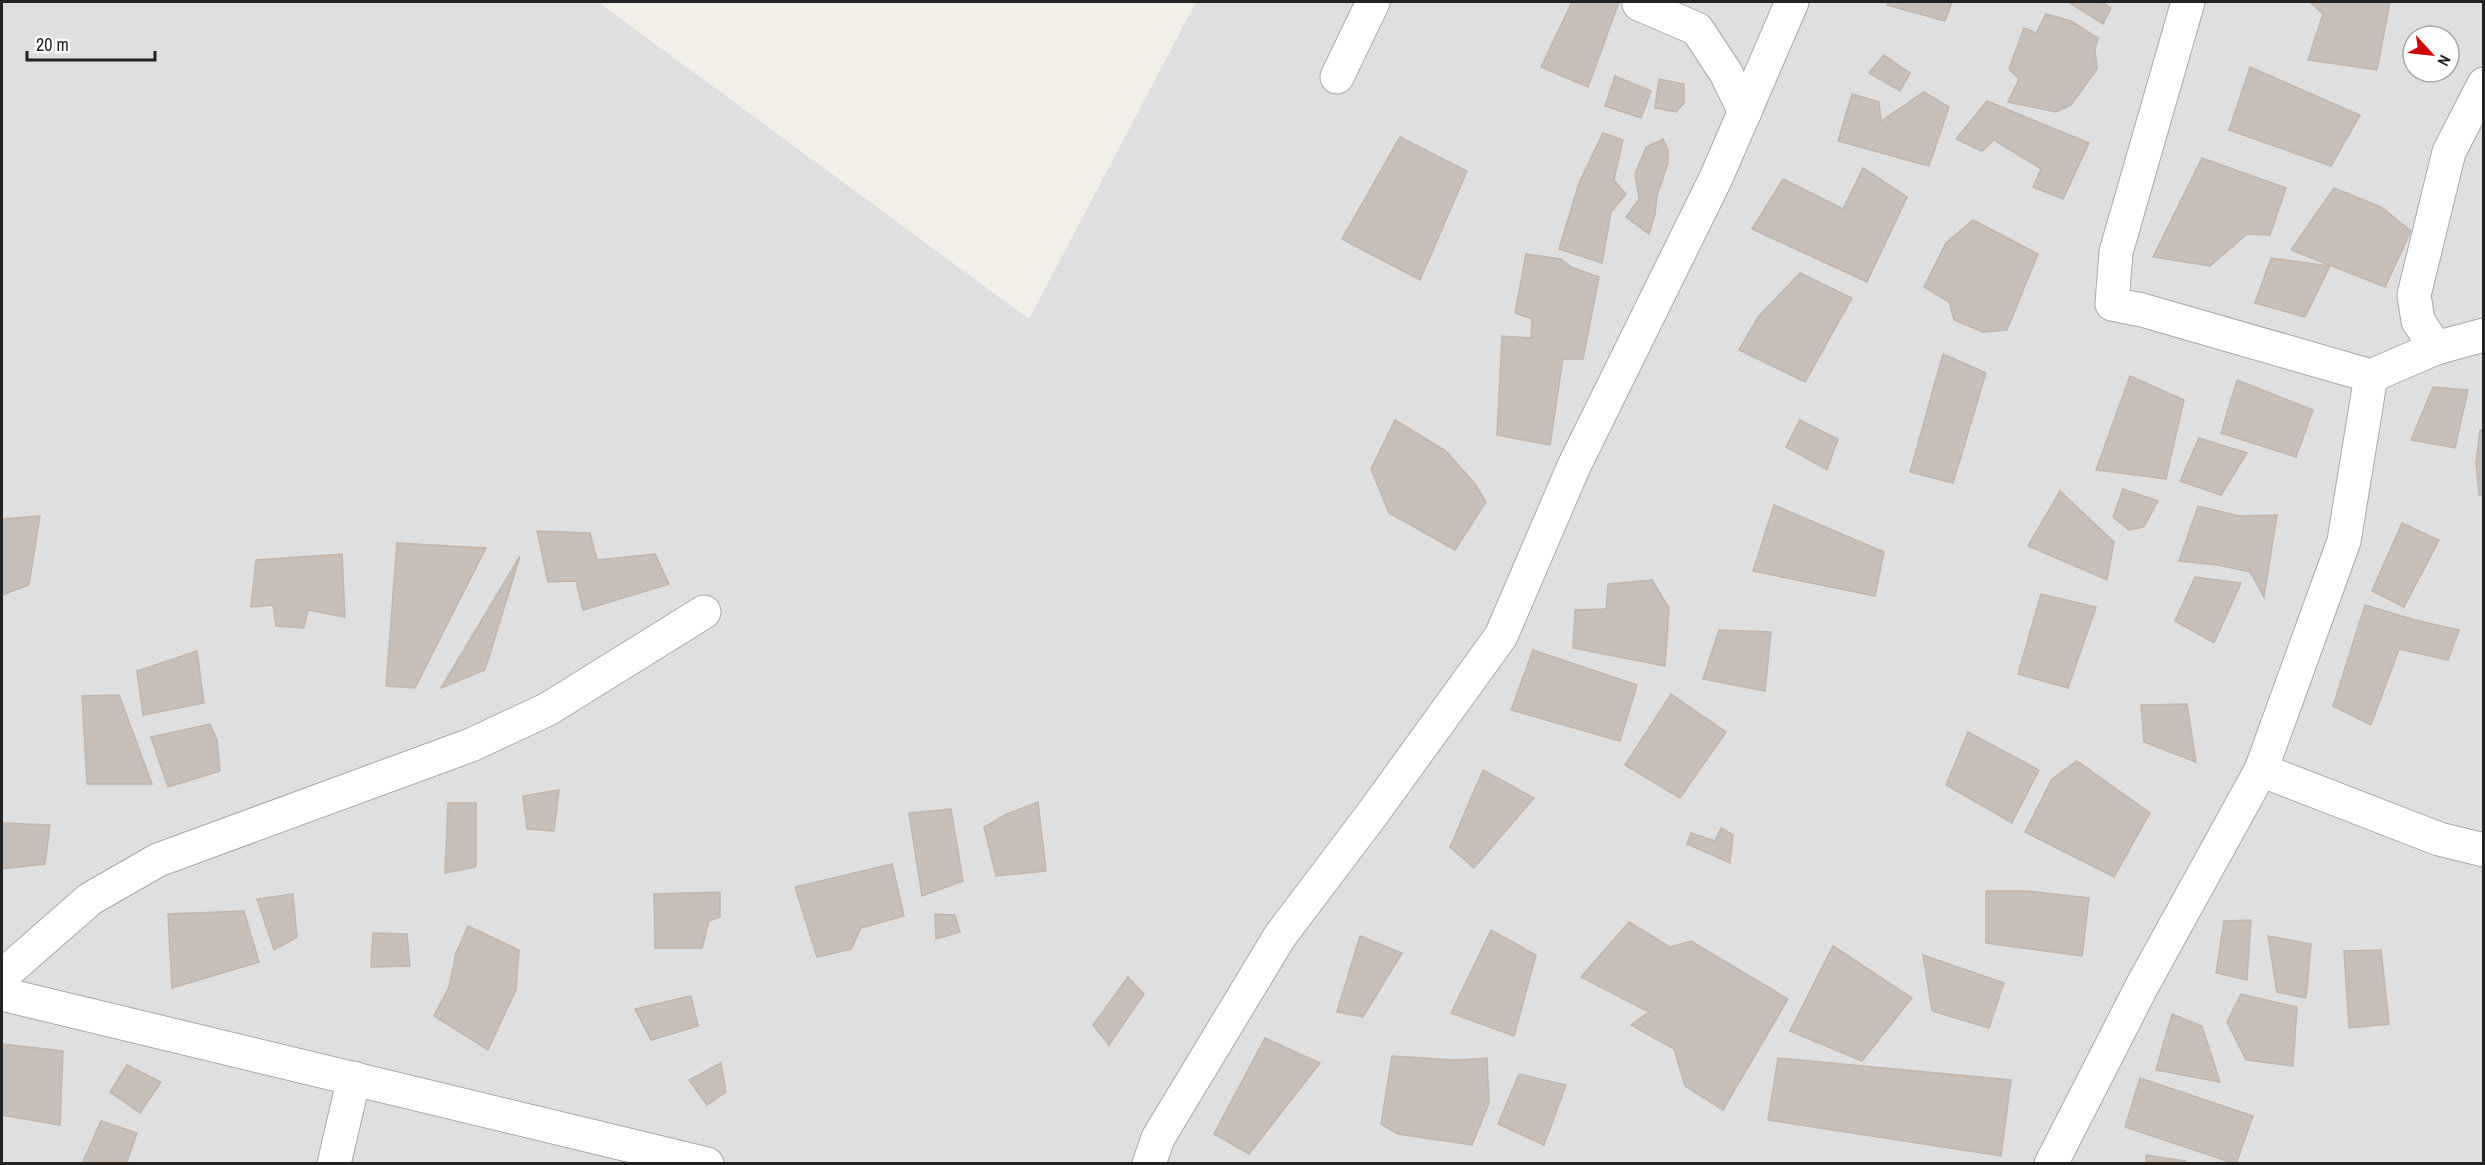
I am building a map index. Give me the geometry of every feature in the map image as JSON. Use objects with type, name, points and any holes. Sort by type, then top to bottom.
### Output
[{"type":"street","points":[[1337,77],[1373,2]]},
{"type":"street","points":[[1149,1164],[1158,1138],[1280,936],[1373,813],[1501,636],[1574,466],[1716,178],[1792,2]]},
{"type":"street","points":[[2188,2],[2116,252],[2112,304],[2142,310],[2371,376],[2436,348],[2484,335]]},
{"type":"street","points":[[1639,4],[1697,29],[1725,72],[1745,112]]},
{"type":"street","points":[[2436,348],[2418,321],[2414,296],[2449,152],[2484,84]]},
{"type":"street","points":[[2051,1164],[2142,986],[2260,770],[2344,541],[2371,376]]},
{"type":"street","points":[[2,976],[90,899],[158,860],[471,745],[548,709],[704,612]]},
{"type":"street","points":[[2260,770],[2439,839],[2484,850]]},
{"type":"street","points":[[2,994],[707,1164]]},
{"type":"street","points":[[334,1164],[354,1078]]},
{"type":"shaded area","points":[[2,2],[598,2],[1029,319],[1196,2],[2483,2],[2483,1163],[2,1164]]},
{"type":"building","points":[[1572,2],[1619,2],[1588,87],[1541,67]]},
{"type":"building","points":[[1888,2],[1952,2],[1945,21],[1887,5]]},
{"type":"building","points":[[2068,2],[2102,2],[2111,8],[2103,24]]},
{"type":"building","points":[[2310,2],[2390,2],[2377,70],[2308,60],[2323,14]]},
{"type":"building","points":[[2046,14],[2071,21],[2098,38],[2095,49],[2097,69],[2071,105],[2056,112],[2008,102],[2019,79],[2009,69],[2024,28],[2036,33]]},
{"type":"building","points":[[1884,55],[1910,73],[1900,91],[1869,73]]},
{"type":"building","points":[[2250,67],[2360,115],[2331,166],[2229,130]]},
{"type":"building","points":[[1615,76],[1651,91],[1641,118],[1605,106]]},
{"type":"building","points":[[1659,79],[1684,84],[1684,103],[1676,112],[1655,108]]},
{"type":"building","points":[[1924,92],[1949,107],[1929,166],[1838,141],[1852,94],[1879,102],[1881,121]]},
{"type":"building","points":[[1987,101],[2089,143],[2063,199],[2033,187],[2041,169],[1994,140],[1982,151],[1956,139]]},
{"type":"building","points":[[1603,133],[1623,140],[1614,180],[1626,194],[1611,212],[1602,263],[1559,249],[1579,183]]},
{"type":"building","points":[[1400,137],[1467,171],[1420,280],[1342,239]]},
{"type":"building","points":[[1663,139],[1668,150],[1668,163],[1657,196],[1649,234],[1626,217],[1639,199],[1635,174],[1646,147]]},
{"type":"building","points":[[2202,158],[2286,188],[2270,235],[2247,234],[2210,266],[2153,257]]},
{"type":"building","points":[[1863,168],[1907,197],[1867,282],[1752,229],[1783,179],[1843,209]]},
{"type":"building","points":[[2334,188],[2381,207],[2411,231],[2385,287],[2291,250]]},
{"type":"building","points":[[1973,220],[2038,254],[2007,330],[1983,332],[1954,320],[1949,302],[1924,287],[1946,243]]},
{"type":"building","points":[[1526,254],[1561,259],[1571,267],[1599,277],[1583,359],[1563,359],[1550,445],[1497,435],[1502,336],[1531,338],[1532,319],[1515,313]]},
{"type":"building","points":[[2271,258],[2330,266],[2305,317],[2255,303]]},
{"type":"building","points":[[1800,273],[1852,298],[1805,382],[1739,350],[1758,317]]},
{"type":"building","points":[[1943,354],[1986,373],[1953,483],[1910,472]]},
{"type":"building","points":[[2130,376],[2184,400],[2166,479],[2096,470]]},
{"type":"building","points":[[2237,380],[2313,410],[2296,457],[2221,433]]},
{"type":"building","points":[[2433,387],[2468,390],[2455,448],[2411,440]]},
{"type":"building","points":[[1395,420],[1446,451],[1475,484],[1486,502],[1455,550],[1389,513],[1371,469]]},
{"type":"building","points":[[1800,420],[1838,439],[1827,470],[1786,447]]},
{"type":"building","points":[[2480,430],[2484,431],[2484,494],[2479,495],[2476,463]]},
{"type":"building","points":[[2199,438],[2247,453],[2221,495],[2180,481]]},
{"type":"building","points":[[2123,489],[2158,501],[2144,527],[2129,530],[2113,517]]},
{"type":"building","points":[[2060,491],[2114,542],[2107,580],[2028,546]]},
{"type":"building","points":[[1774,505],[1884,552],[1875,596],[1753,571]]},
{"type":"building","points":[[2198,506],[2239,516],[2277,515],[2264,597],[2250,572],[2218,565],[2179,561]]},
{"type":"building","points":[[40,516],[29,585],[2,595],[2,519]]},
{"type":"building","points":[[2402,523],[2439,540],[2404,607],[2372,591]]},
{"type":"building","points":[[537,531],[590,533],[597,560],[655,554],[669,584],[583,610],[576,581],[548,582]]},
{"type":"building","points":[[397,543],[486,548],[415,688],[386,686]]},
{"type":"building","points":[[342,554],[345,617],[308,610],[304,628],[276,626],[273,605],[251,607],[256,560]]},
{"type":"building","points":[[520,556],[485,670],[441,688]]},
{"type":"building","points":[[2195,577],[2241,583],[2214,643],[2175,621]]},
{"type":"building","points":[[1652,580],[1669,608],[1665,666],[1573,648],[1575,610],[1606,609],[1608,584]]},
{"type":"building","points":[[2041,594],[2096,607],[2068,688],[2018,674]]},
{"type":"building","points":[[2365,605],[2459,630],[2448,660],[2399,649],[2371,725],[2333,706]]},
{"type":"building","points":[[1719,630],[1771,632],[1765,691],[1703,679]]},
{"type":"building","points":[[1533,650],[1637,685],[1620,741],[1511,710]]},
{"type":"building","points":[[197,651],[204,703],[143,715],[137,671]]},
{"type":"building","points":[[1671,694],[1726,732],[1680,798],[1625,765]]},
{"type":"building","points":[[119,695],[152,784],[87,784],[82,696]]},
{"type":"building","points":[[2187,704],[2196,762],[2144,742],[2141,705]]},
{"type":"building","points":[[210,724],[217,740],[220,771],[168,787],[151,737]]},
{"type":"building","points":[[1968,732],[2039,770],[2012,823],[1946,785]]},
{"type":"building","points":[[2077,761],[2150,813],[2114,877],[2025,832],[2052,779]]},
{"type":"building","points":[[1483,770],[1534,798],[1474,868],[1450,847]]},
{"type":"building","points":[[559,790],[554,831],[527,829],[523,796]]},
{"type":"building","points":[[1038,802],[1046,871],[996,876],[984,827],[1007,814]]},
{"type":"building","points":[[448,803],[476,803],[476,867],[445,873]]},
{"type":"building","points":[[951,809],[963,881],[922,896],[909,813]]},
{"type":"building","points":[[2,823],[50,825],[45,864],[2,869]]},
{"type":"building","points":[[1721,828],[1733,835],[1730,863],[1687,844],[1691,833],[1715,841]]},
{"type":"building","points":[[892,864],[904,916],[861,928],[851,949],[817,957],[795,887]]},
{"type":"building","points":[[1986,891],[2028,891],[2089,898],[2082,956],[1986,943]]},
{"type":"building","points":[[720,892],[720,917],[709,921],[702,948],[655,948],[654,894]]},
{"type":"building","points":[[293,894],[297,937],[274,950],[257,899]]},
{"type":"building","points":[[244,911],[259,962],[172,988],[168,914]]},
{"type":"building","points":[[935,914],[955,915],[960,932],[936,939]]},
{"type":"building","points":[[2251,920],[2247,980],[2216,973],[2224,921]]},
{"type":"building","points":[[1629,922],[1670,947],[1691,941],[1788,999],[1723,1110],[1685,1086],[1674,1049],[1631,1025],[1649,1012],[1581,977]]},
{"type":"building","points":[[468,926],[519,950],[516,990],[488,1050],[434,1016],[449,987],[456,953]]},
{"type":"building","points":[[1491,930],[1536,955],[1514,1036],[1451,1013]]},
{"type":"building","points":[[373,933],[407,934],[410,966],[371,967]]},
{"type":"building","points":[[1360,936],[1402,953],[1363,1017],[1337,1012]]},
{"type":"building","points":[[2268,936],[2311,944],[2306,998],[2277,992]]},
{"type":"building","points":[[1833,946],[1912,998],[1862,1061],[1790,1031]]},
{"type":"building","points":[[2381,950],[2389,1024],[2349,1028],[2344,951]]},
{"type":"building","points":[[1923,955],[2004,983],[1989,1028],[1932,1011]]},
{"type":"building","points":[[1128,977],[1144,994],[1109,1045],[1093,1025]]},
{"type":"building","points":[[2241,994],[2297,1007],[2293,1066],[2246,1060],[2227,1022]]},
{"type":"building","points":[[691,996],[698,1026],[651,1040],[635,1009]]},
{"type":"building","points":[[2172,1014],[2202,1026],[2220,1082],[2156,1070]]},
{"type":"building","points":[[1265,1038],[1320,1063],[1249,1154],[1214,1134]]},
{"type":"building","points":[[2,1044],[63,1051],[60,1125],[2,1115]]},
{"type":"building","points":[[1392,1056],[1456,1060],[1487,1058],[1489,1103],[1472,1145],[1398,1134],[1381,1124]]},
{"type":"building","points":[[1778,1058],[2011,1080],[2001,1156],[1768,1120]]},
{"type":"building","points":[[721,1063],[726,1092],[707,1105],[689,1080]]},
{"type":"building","points":[[127,1065],[161,1082],[140,1113],[110,1092]]},
{"type":"building","points":[[1519,1074],[1566,1085],[1544,1145],[1498,1124]]},
{"type":"building","points":[[2140,1078],[2253,1116],[2236,1164],[2125,1127]]},
{"type":"building","points":[[101,1121],[137,1133],[126,1164],[82,1164]]},
{"type":"building","points":[[2146,1155],[2185,1161],[2185,1164],[2146,1164]]}]
